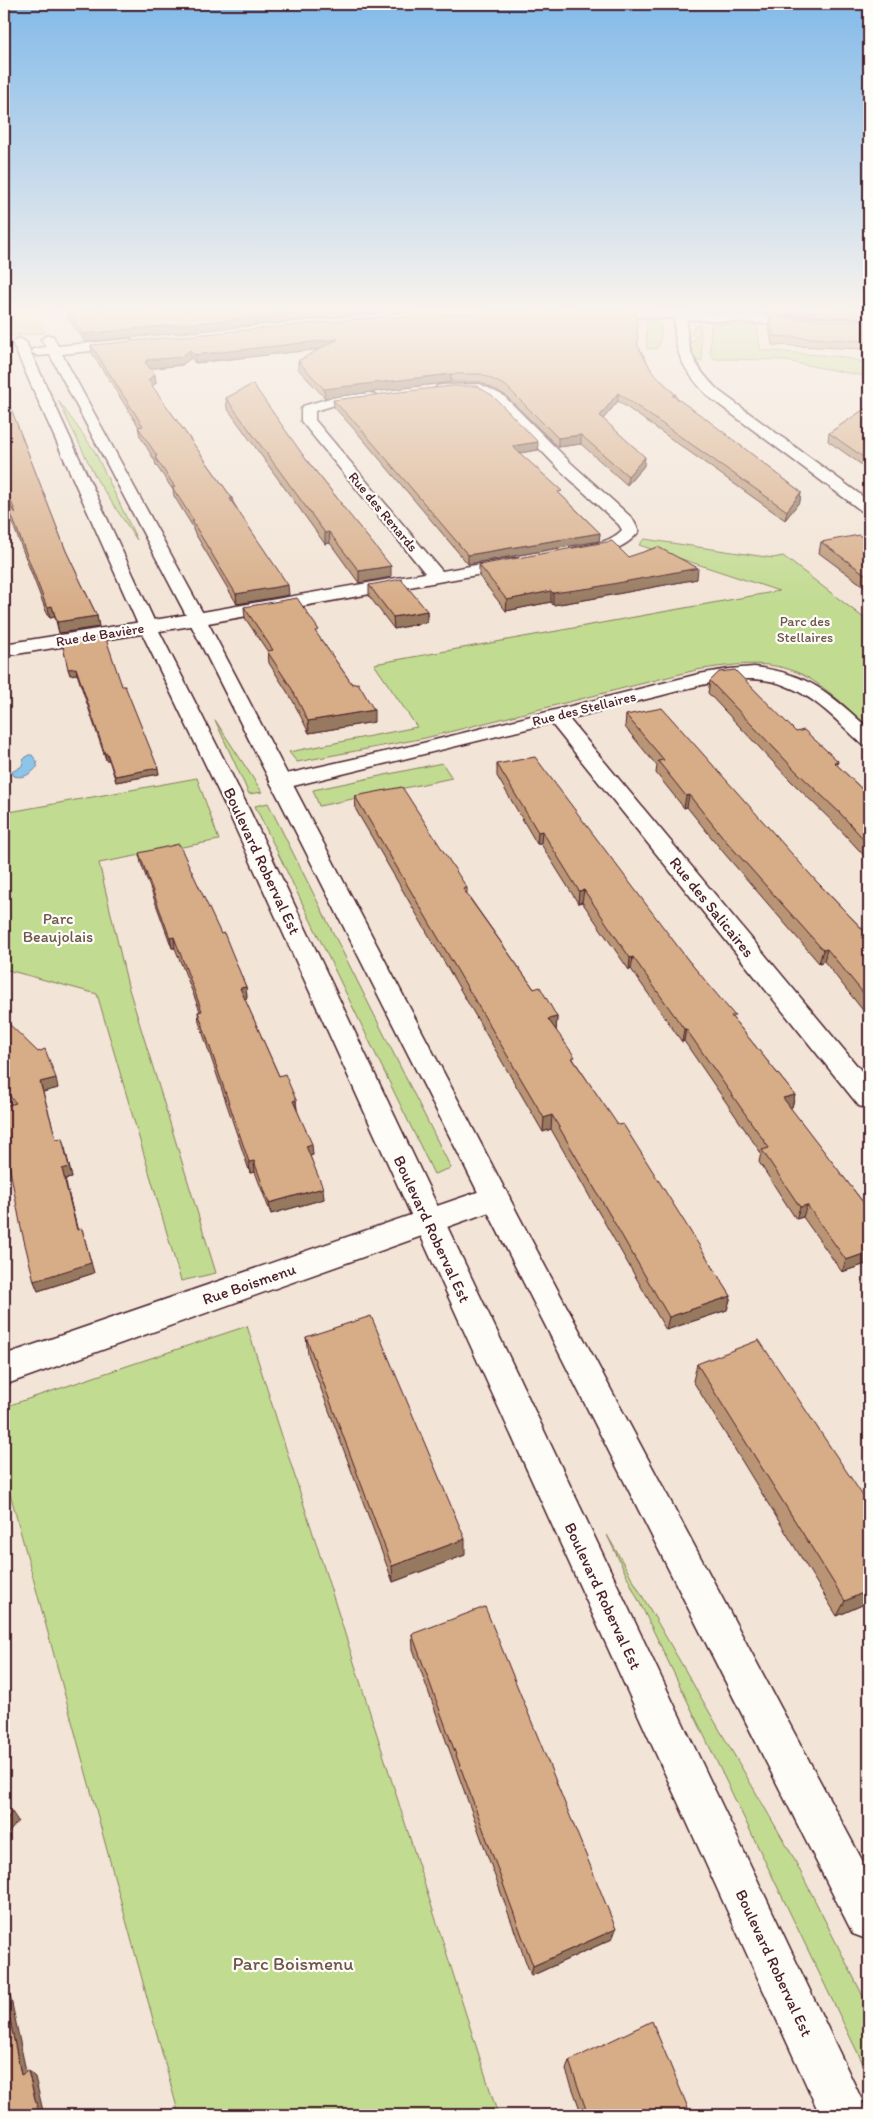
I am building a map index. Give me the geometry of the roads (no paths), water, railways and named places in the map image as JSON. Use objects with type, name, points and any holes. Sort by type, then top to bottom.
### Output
[{"type":"street","name":"Boulevard Roberval Est","points":[[54,410],[148,627],[236,805],[845,2115]]},
{"type":"street","points":[[66,410],[197,619],[869,1918]]},
{"type":"street","name":"Rue des Renards","points":[[308,410],[308,421],[437,576]]},
{"type":"street","points":[[510,410],[565,466],[626,522],[631,531],[617,543],[561,555]]},
{"type":"street","points":[[736,410],[869,508]]},
{"type":"street","points":[[197,619],[532,560]]},
{"type":"street","name":"Rue de Bavière","points":[[4,650],[197,619]]},
{"type":"street","name":"Rue des Stellaires","points":[[281,782],[739,672],[758,672],[795,681],[827,701],[869,740]]},
{"type":"street","name":"Rue des Salicaires","points":[[556,716],[869,1099]]},
{"type":"street","name":"Rue Boismenu","points":[[4,1370],[495,1198]]},
{"type":"water","points":[[28,755],[32,755],[38,766],[28,775],[14,776],[12,772],[22,766],[23,760]]},
{"type":"park label","name":"Parc des Stellaires","points":[[805,630]]},
{"type":"park label","name":"Parc Beaujolais","points":[[58,927]]},
{"type":"park label","name":"Parc Boismenu","points":[[293,1963]]}]
